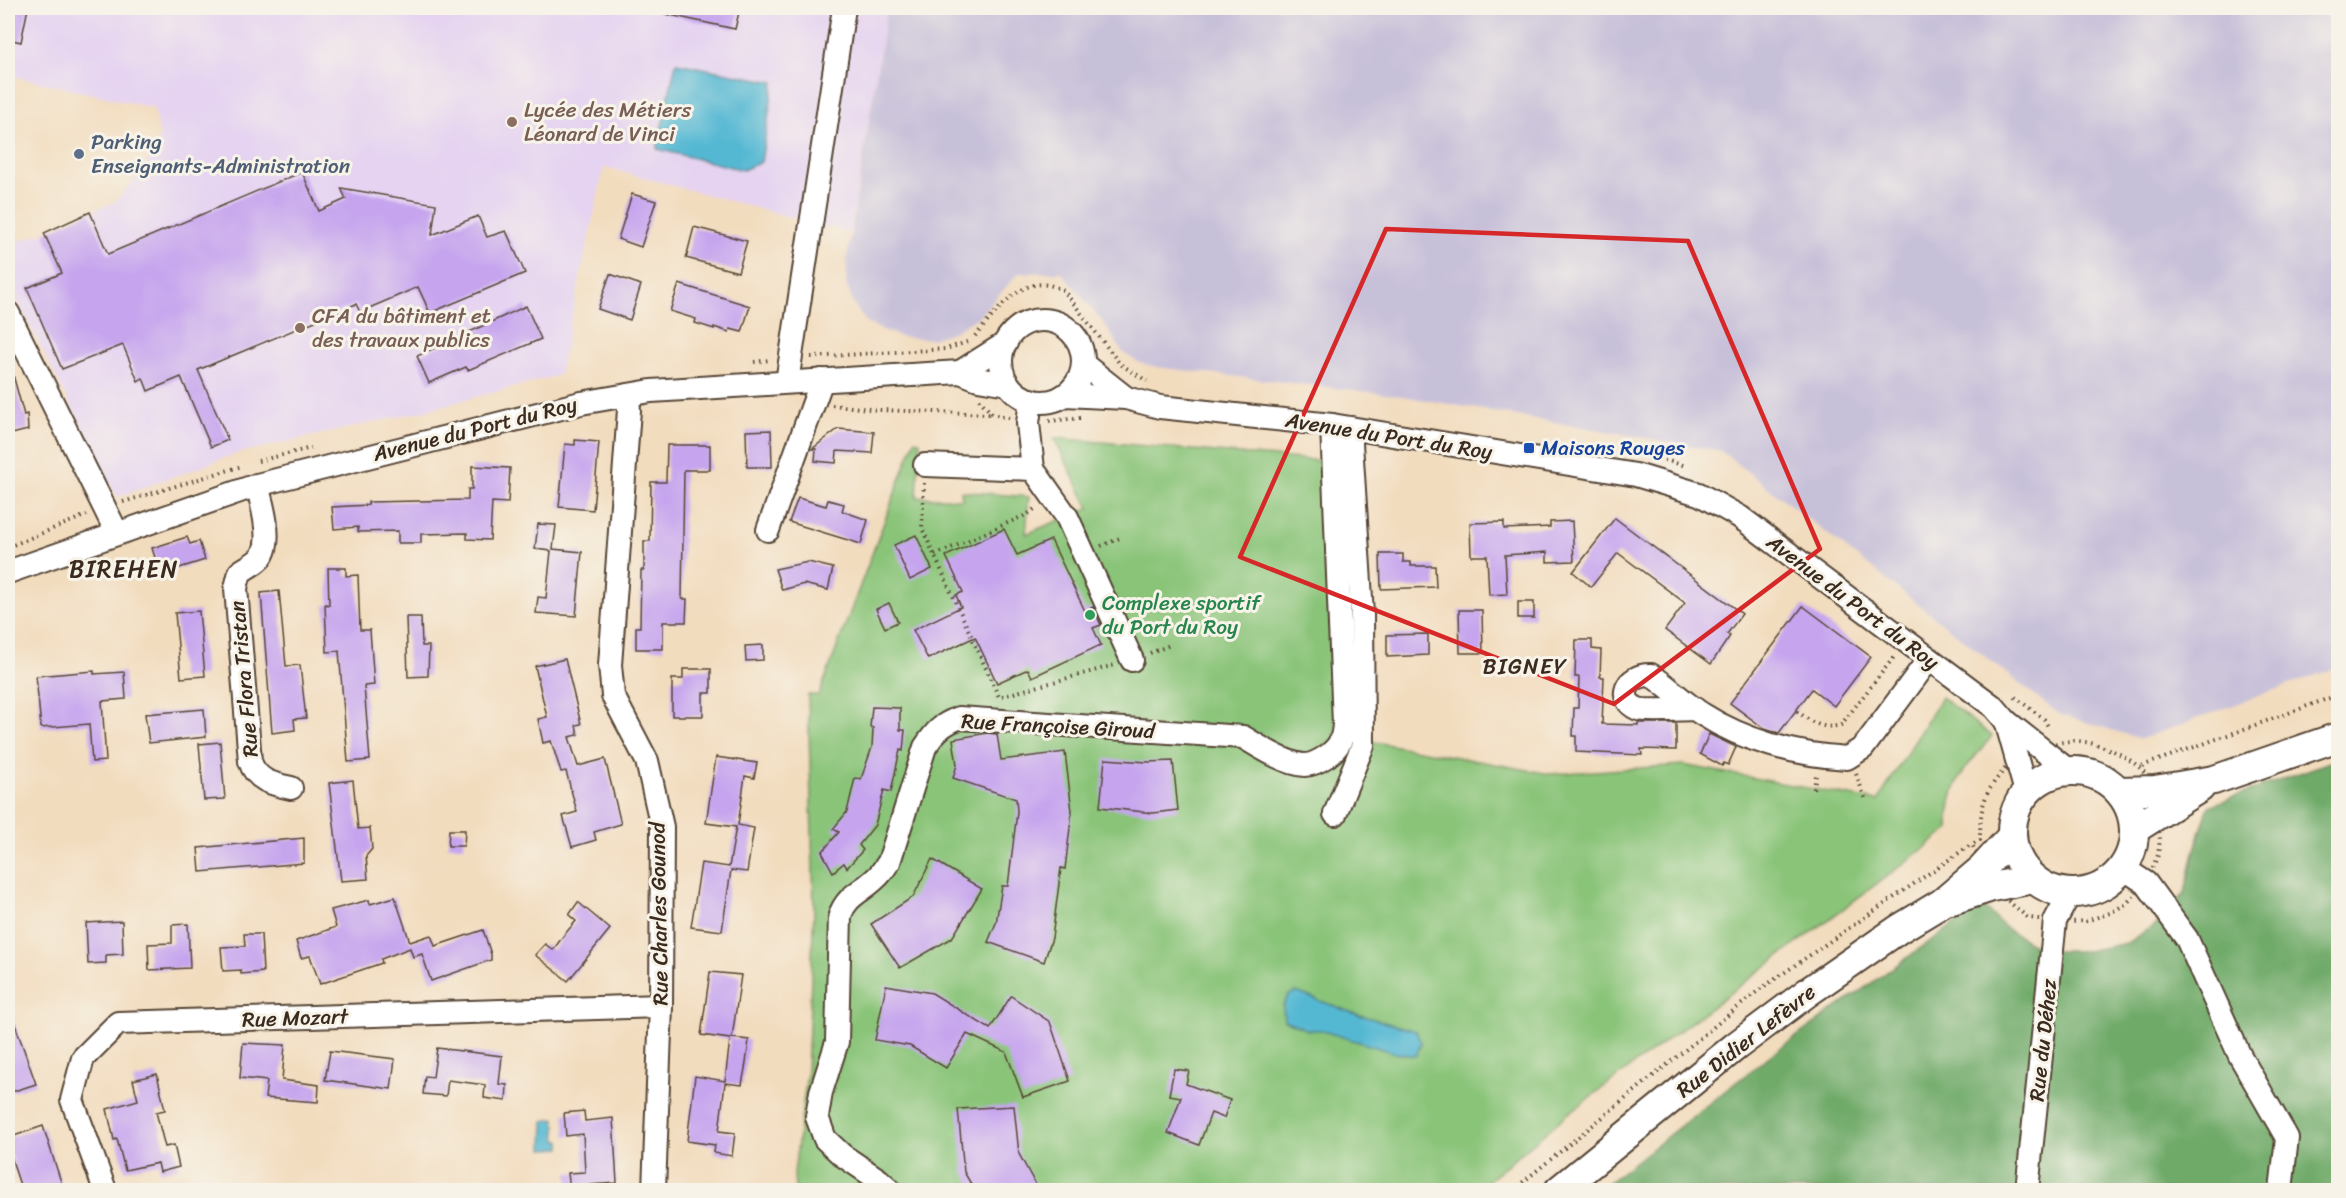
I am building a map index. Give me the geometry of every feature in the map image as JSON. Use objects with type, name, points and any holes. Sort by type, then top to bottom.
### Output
[{"type":"main road","points":[[2119,791],[2155,790],[2214,780],[2338,737]]},
{"type":"main road","points":[[2060,771],[2082,771],[2102,778],[2119,791],[2130,809],[2135,829],[2132,850],[2123,868],[2108,882],[2090,891],[2070,894],[2051,889],[2033,879],[2020,864],[2013,847],[2011,827],[2016,808],[2026,792],[2040,779],[2060,771]]},
{"type":"main road","points":[[2135,829],[2214,780]]},
{"type":"main road","name":"Rue Didier Lefèvre","points":[[1559,1191],[1736,1046],[1808,992],[1899,929],[1942,903],[1982,869],[2012,836]]},
{"type":"main road","name":"Rue Didier Lefèvre","points":[[1942,903],[1992,887],[2033,879]]},
{"type":"street","points":[[787,382],[844,8]]},
{"type":"street","points":[[8,313],[117,533]]},
{"type":"street","name":"Avenue du Port du Roy","points":[[960,372],[1006,343],[1014,332],[1026,324],[1039,320],[1053,322],[1066,327],[1076,337],[1082,350],[1083,364],[1126,398]]},
{"type":"street","points":[[1006,343],[1002,356],[1003,371],[1008,384]]},
{"type":"street","points":[[1065,395],[1080,378],[1083,364]]},
{"type":"street","name":"Avenue du Port du Roy","points":[[8,572],[257,485],[581,403],[651,391],[960,372],[978,379],[1008,384],[1018,394],[1042,402],[1065,395],[1126,398],[1160,407],[1341,427],[1636,475],[1699,494],[1740,517],[1924,665],[1994,708],[2006,721],[2069,771]]},
{"type":"street","points":[[768,530],[822,380]]},
{"type":"street","name":"Rue Charles Gounod","points":[[628,396],[629,410],[610,665],[613,696],[647,761],[662,827],[661,1006],[654,1191]]},
{"type":"street","points":[[1031,400],[1029,423],[1033,470],[1068,517],[1132,660]]},
{"type":"street","points":[[1335,814],[1363,745],[1362,614],[1341,427]]},
{"type":"street","name":"Rue Françoise Giroud","points":[[890,1191],[879,1180],[842,1155],[825,1139],[817,1117],[821,1092],[837,1042],[840,915],[843,904],[854,893],[876,878],[888,862],[925,747],[940,727],[959,718],[1243,737],[1269,752],[1305,765],[1322,760],[1338,748],[1344,735],[1341,427]]},
{"type":"street","points":[[926,465],[1033,470]]},
{"type":"street","name":"Rue Flora Tristan","points":[[257,485],[266,518],[265,547],[259,560],[240,572],[236,588],[250,761],[253,772],[263,779],[291,788]]},
{"type":"street","points":[[1695,709],[1762,743],[1847,758],[1863,748],[1924,665]]},
{"type":"street","points":[[2006,721],[2026,792]]},
{"type":"street","points":[[2123,868],[2146,883],[2187,939],[2240,1056],[2287,1138],[2281,1191]]},
{"type":"street","name":"Rue du Déhez","points":[[2027,1191],[2055,921],[2070,894]]},
{"type":"street","name":"Rue Mozart","points":[[105,1191],[72,1100],[83,1058],[118,1023],[661,1006]]},
{"type":"path","points":[[746,363],[946,349],[972,339],[1017,291],[1027,285],[1053,285],[1064,291],[1120,364],[1150,384]]},
{"type":"path","points":[[254,462],[322,445]]},
{"type":"path","points":[[1642,454],[1694,469]]},
{"type":"path","points":[[926,465],[922,528],[999,696],[1132,660],[1170,645]]},
{"type":"path","points":[[8,548],[104,508],[243,466]]},
{"type":"path","points":[[935,555],[1028,514],[1052,496]]},
{"type":"path","points":[[1797,711],[1814,724],[1833,727],[1844,721],[1896,654],[1924,665]]},
{"type":"path","points":[[2006,691],[2044,719],[2058,743],[2088,742],[2108,748],[2139,767],[2338,695]]},
{"type":"path","points":[[2004,757],[2008,768]]},
{"type":"highlighted area","points":[[1386,229],[1688,241],[1820,549],[1614,704],[1240,557]]},
{"type":"shaded area","points":[[8,8],[887,8],[850,233],[604,167],[559,375],[419,412],[238,453],[117,497],[8,282],[8,244],[44,233],[116,201],[142,171],[160,137],[154,108],[8,75]]},
{"type":"shaded area","points":[[887,8],[2338,8],[2338,667],[2141,739],[2059,714],[1721,451],[1402,396],[1156,367],[1138,362],[1123,353],[1103,322],[1061,272],[1019,273],[977,318],[955,331],[932,339],[901,337],[868,324],[854,305],[846,284],[847,258]]},
{"type":"green space","points":[[1054,438],[1322,461],[1336,735],[1550,774],[1683,765],[1878,801],[1941,697],[1992,736],[1966,768],[1955,788],[1949,814],[1949,830],[1569,1113],[1477,1190],[795,1190],[794,1173],[807,1074],[814,908],[808,695],[819,695],[915,440],[920,441],[917,497],[962,499],[961,491],[1029,497],[1026,534],[1089,508]]},
{"type":"green space","points":[[2338,759],[2338,1190],[1599,1190],[1772,1054],[1981,905],[2008,930],[2044,951],[2087,951],[2127,943],[2160,922],[2185,893],[2194,852],[2209,806]]},
{"type":"water","points":[[676,63],[774,82],[761,162],[743,170],[657,149]]},
{"type":"water","points":[[1296,992],[1356,1014],[1416,1031],[1421,1043],[1416,1056],[1395,1053],[1320,1030],[1308,1030],[1284,1020],[1283,1005],[1289,995]]},
{"type":"water","points":[[555,1119],[557,1141],[561,1141],[561,1148],[543,1149],[544,1121]]},
{"type":"building","points":[[8,8],[28,8],[21,42],[8,39]]},
{"type":"building","points":[[666,8],[716,8],[739,12],[735,29],[665,14]]},
{"type":"building","points":[[302,172],[319,211],[346,199],[341,188],[436,204],[432,235],[478,216],[487,237],[506,231],[525,273],[430,313],[418,287],[360,312],[356,304],[198,370],[228,440],[211,447],[181,377],[148,391],[143,378],[138,381],[123,345],[62,369],[27,288],[62,273],[44,233],[90,212],[108,254]]},
{"type":"building","points":[[632,194],[656,201],[641,247],[618,239]]},
{"type":"building","points":[[694,227],[747,241],[738,272],[686,258]]},
{"type":"building","points":[[610,274],[641,285],[630,320],[598,309]]},
{"type":"building","points":[[679,284],[750,306],[742,332],[730,329],[729,332],[714,327],[714,329],[695,323],[696,319],[670,311]]},
{"type":"building","points":[[526,306],[541,339],[468,370],[466,367],[429,383],[417,356]]},
{"type":"building","points":[[12,371],[24,415],[27,414],[28,430],[8,435],[8,372]]},
{"type":"building","points":[[838,429],[874,432],[872,453],[837,451],[836,463],[815,461],[816,449],[812,449]]},
{"type":"building","points":[[771,430],[772,467],[747,467],[746,431]]},
{"type":"building","points":[[575,440],[599,442],[593,510],[559,507],[565,444],[575,445]]},
{"type":"building","points":[[667,445],[710,445],[710,470],[684,470],[682,599],[687,599],[686,622],[663,622],[663,649],[636,649],[636,627],[640,627],[644,541],[650,541],[651,482],[666,482]]},
{"type":"building","points":[[472,466],[510,468],[508,503],[492,502],[490,540],[467,539],[467,533],[421,534],[421,543],[398,543],[398,531],[358,532],[358,527],[334,529],[332,507],[368,505],[368,502],[468,500],[468,489],[472,489]]},
{"type":"building","points":[[798,498],[826,506],[828,500],[844,504],[842,511],[868,520],[861,544],[789,522]]},
{"type":"building","points":[[1615,518],[1742,614],[1727,634],[1730,636],[1711,664],[1665,630],[1685,603],[1618,553],[1591,587],[1573,572]]},
{"type":"building","points":[[1572,521],[1574,561],[1547,562],[1547,552],[1505,555],[1507,594],[1489,595],[1487,556],[1471,556],[1470,523],[1504,522],[1504,529],[1550,527],[1550,522]]},
{"type":"building","points":[[538,524],[556,525],[553,549],[582,552],[576,616],[536,613],[538,597],[546,598],[551,551],[535,549]]},
{"type":"building","points":[[1004,529],[1017,555],[1051,540],[1085,611],[1093,607],[1101,625],[1093,628],[1101,645],[1032,677],[1028,669],[997,683],[975,637],[928,659],[913,630],[961,607],[956,595],[963,592],[946,556]]},
{"type":"building","points":[[916,535],[932,569],[910,580],[894,545]]},
{"type":"building","points":[[187,537],[190,544],[199,541],[205,560],[160,574],[152,548]]},
{"type":"building","points":[[1380,554],[1403,554],[1403,562],[1411,562],[1411,566],[1435,566],[1436,587],[1381,589]]},
{"type":"building","points":[[808,562],[833,568],[828,590],[804,584],[782,590],[775,569]]},
{"type":"building","points":[[328,568],[346,568],[346,576],[358,575],[360,630],[370,630],[374,685],[364,686],[370,760],[348,762],[339,651],[327,652],[325,604],[329,605]]},
{"type":"building","points":[[279,591],[286,666],[300,665],[306,718],[294,719],[295,730],[272,733],[261,593]]},
{"type":"building","points":[[1518,602],[1534,602],[1534,618],[1518,618]]},
{"type":"building","points":[[889,603],[898,622],[885,628],[876,609]]},
{"type":"building","points":[[1803,606],[1871,657],[1834,706],[1812,689],[1779,733],[1765,729],[1730,703]]},
{"type":"building","points":[[1459,610],[1482,610],[1483,653],[1460,653]]},
{"type":"building","points":[[199,611],[205,676],[181,678],[175,613]]},
{"type":"building","points":[[406,617],[421,617],[422,646],[429,646],[428,676],[408,677]]},
{"type":"building","points":[[1428,634],[1428,655],[1387,657],[1387,635]]},
{"type":"building","points":[[1576,640],[1592,640],[1592,649],[1601,650],[1600,677],[1604,677],[1602,724],[1676,723],[1676,750],[1641,749],[1642,755],[1576,752],[1576,736],[1573,736],[1574,708],[1578,708],[1579,677],[1575,677]]},
{"type":"building","points":[[763,645],[763,660],[746,661],[745,646]]},
{"type":"building","points":[[565,659],[581,724],[576,725],[578,735],[569,737],[578,766],[605,759],[621,824],[594,832],[596,840],[572,847],[563,816],[577,812],[566,771],[561,772],[551,741],[543,743],[538,719],[547,717],[535,666]]},
{"type":"building","points":[[683,669],[711,669],[711,693],[703,693],[703,716],[672,716],[672,679],[683,679]]},
{"type":"building","points":[[94,671],[94,674],[124,672],[126,699],[102,701],[106,761],[92,762],[89,724],[41,728],[36,676]]},
{"type":"building","points":[[872,707],[900,708],[900,730],[905,730],[903,751],[900,750],[891,792],[884,790],[875,825],[859,845],[863,850],[847,868],[844,863],[833,872],[822,852],[839,832],[833,829],[847,812],[855,778],[861,779],[872,747],[873,728],[870,727]]},
{"type":"building","points":[[204,709],[206,737],[149,743],[145,714]]},
{"type":"building","points":[[987,733],[997,734],[1001,760],[1065,752],[1072,811],[1065,869],[1061,868],[1052,938],[1044,962],[988,942],[996,923],[1002,886],[1008,886],[1017,812],[1016,799],[953,778],[957,765],[953,739]]},
{"type":"building","points":[[1709,734],[1736,747],[1728,765],[1724,763],[1722,766],[1700,754]]},
{"type":"building","points":[[220,742],[225,799],[204,800],[199,744]]},
{"type":"building","points":[[716,757],[757,763],[754,778],[745,776],[738,825],[754,828],[747,872],[731,870],[722,931],[691,927],[701,863],[729,867],[736,827],[706,823]]},
{"type":"building","points":[[1105,759],[1173,761],[1178,810],[1153,813],[1100,807]]},
{"type":"building","points":[[353,780],[358,829],[370,828],[372,849],[366,856],[368,879],[341,881],[329,783]]},
{"type":"building","points":[[449,830],[465,830],[464,846],[448,846]]},
{"type":"building","points":[[304,838],[304,863],[200,872],[198,848]]},
{"type":"building","points":[[932,859],[982,889],[952,938],[900,968],[871,924],[913,897]]},
{"type":"building","points":[[395,897],[410,942],[431,935],[435,946],[483,930],[491,960],[431,981],[422,954],[413,957],[410,948],[381,959],[382,963],[320,984],[310,956],[301,958],[296,941],[336,927],[331,910],[369,900],[370,904]]},
{"type":"building","points":[[578,902],[610,929],[568,981],[535,955],[545,944],[553,950],[576,921],[569,915]]},
{"type":"building","points":[[122,921],[123,954],[106,955],[106,963],[88,964],[86,923]]},
{"type":"building","points":[[188,924],[190,968],[149,970],[148,944],[172,943],[172,925]]},
{"type":"building","points":[[244,934],[261,934],[263,972],[241,974],[241,970],[223,971],[221,947],[245,946]]},
{"type":"building","points":[[710,972],[741,975],[732,1038],[749,1040],[742,1085],[725,1083],[719,1131],[735,1133],[732,1156],[714,1153],[715,1145],[687,1141],[695,1076],[725,1081],[730,1039],[701,1035]]},
{"type":"building","points":[[886,985],[932,993],[990,1029],[1011,996],[1050,1022],[1070,1081],[1023,1097],[1006,1052],[967,1034],[946,1068],[910,1046],[875,1040]]},
{"type":"building","points":[[8,1010],[10,1010],[36,1084],[8,1093]]},
{"type":"building","points":[[243,1043],[285,1045],[282,1080],[319,1085],[318,1102],[265,1098],[267,1081],[240,1078]]},
{"type":"building","points":[[437,1048],[502,1056],[499,1084],[507,1085],[506,1101],[484,1098],[485,1085],[448,1080],[446,1096],[423,1094],[425,1076],[433,1077]]},
{"type":"building","points":[[330,1051],[395,1059],[391,1089],[325,1080]]},
{"type":"building","points":[[1174,1069],[1189,1071],[1186,1084],[1230,1100],[1224,1118],[1211,1113],[1199,1145],[1168,1133],[1181,1097],[1169,1095]]},
{"type":"building","points":[[157,1074],[165,1110],[156,1112],[165,1147],[174,1145],[179,1167],[160,1172],[158,1163],[125,1170],[117,1139],[114,1140],[107,1109],[138,1100],[133,1080]]},
{"type":"building","points":[[1014,1106],[1019,1154],[1039,1191],[975,1191],[964,1172],[958,1109]]},
{"type":"building","points":[[584,1111],[585,1121],[613,1118],[617,1183],[589,1185],[589,1191],[570,1191],[568,1173],[585,1172],[583,1134],[566,1136],[564,1113]]},
{"type":"building","points":[[43,1126],[64,1191],[22,1191],[8,1138]]},
{"type":"place","name":"Lycée des Métiers Léonard de Vinci","points":[[512,122]]},
{"type":"place","name":"Parking Enseignants-Administration","points":[[79,154]]},
{"type":"place","name":"CFA du bâtiment et des travaux publics","points":[[300,328]]},
{"type":"place","name":"Maisons Rouges","points":[[1529,448]]},
{"type":"place","name":"Complexe sportif du Port du Roy","points":[[1090,615]]},
{"type":"district","name":"BIREHEN","points":[[124,569]]},
{"type":"district","name":"BIGNEY","points":[[1525,666]]}]
